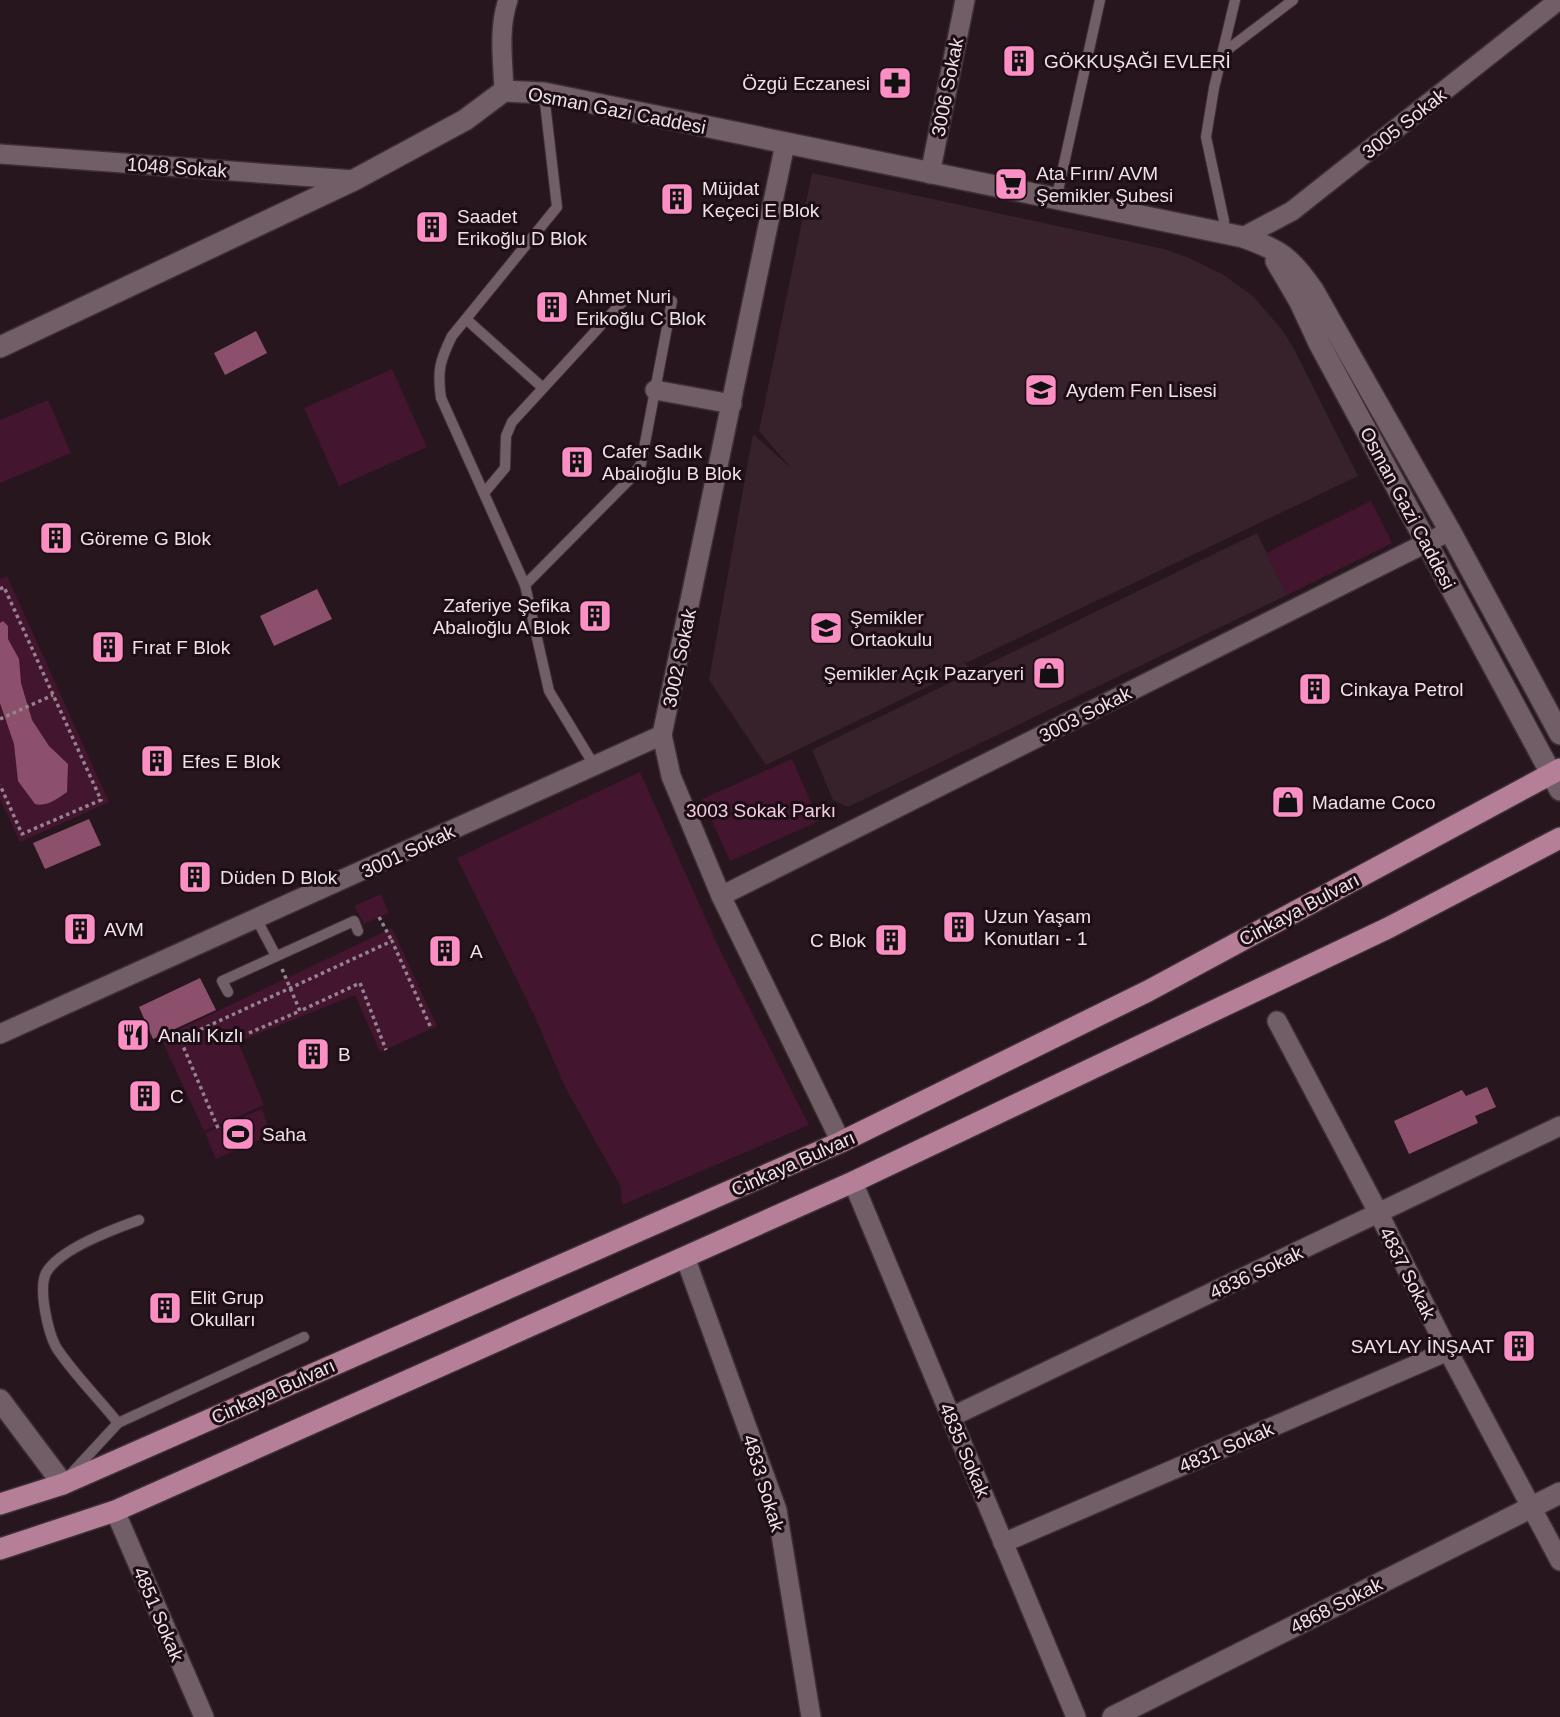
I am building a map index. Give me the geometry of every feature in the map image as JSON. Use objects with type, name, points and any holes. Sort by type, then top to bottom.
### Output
[{"type":"main road","name":"Cinkaya Bulvarı","points":[[0,1504],[63,1483],[841,1143],[1148,990],[1557,778]]},
{"type":"main road","points":[[0,1549],[115,1511],[853,1182],[1388,928],[1560,838]]},
{"type":"street","points":[[504,91],[503,14],[508,0]]},
{"type":"street","name":"3006 Sokak","points":[[930,174],[965,0]]},
{"type":"street","name":"3005 Sokak","points":[[1233,235],[1292,211],[1559,0]]},
{"type":"street","name":"Osman Gazi Caddesi","points":[[0,347],[354,180],[465,120],[504,91],[544,93],[1233,235],[1265,245],[1285,256],[1313,290],[1450,531],[1560,734]]},
{"type":"street","name":"3002 Sokak","points":[[785,144],[662,735],[671,776],[721,896],[841,1143]]},
{"type":"street","name":"1048 Sokak","points":[[0,154],[354,180]]},
{"type":"street","name":"Osman Gazi Caddesi","points":[[1233,235],[1275,260],[1285,273],[1319,343],[1426,543],[1557,778]]},
{"type":"street","points":[[655,390],[732,404]]},
{"type":"street","name":"3003 Sokak","points":[[721,896],[1450,531]]},
{"type":"street","name":"3001 Sokak","points":[[0,1034],[662,735]]},
{"type":"street","name":"4837 Sokak","points":[[1277,1021],[1560,1561]]},
{"type":"street","name":"4836 Sokak","points":[[951,1417],[1560,1126]]},
{"type":"street","name":"4835 Sokak","points":[[853,1182],[1076,1717]]},
{"type":"street","name":"4833 Sokak","points":[[685,1257],[776,1510],[811,1717]]},
{"type":"street","name":"4831 Sokak","points":[[1003,1543],[1448,1351]]},
{"type":"street","points":[[0,1400],[63,1483]]},
{"type":"street","name":"4868 Sokak","points":[[1113,1717],[1560,1493]]},
{"type":"street","name":"4851 Sokak","points":[[115,1511],[204,1717]]},
{"type":"lane","points":[[1056,200],[1100,0]]},
{"type":"lane","points":[[1233,235],[1224,221],[1206,137],[1214,88],[1235,0]]},
{"type":"lane","points":[[1222,54],[1293,0]]},
{"type":"lane","points":[[544,93],[557,207],[452,336],[442,355],[438,374],[441,398],[525,585],[549,691],[594,765]]},
{"type":"lane","points":[[484,493],[505,468],[506,436],[512,422],[626,299]]},
{"type":"lane","points":[[525,585],[631,478],[640,464],[673,301]]},
{"type":"lane","points":[[466,319],[543,388]]},
{"type":"lane","points":[[257,920],[276,956]]},
{"type":"lane","points":[[228,992],[222,981],[354,921],[358,931]]},
{"type":"lane","points":[[118,1423],[55,1345],[42,1295],[46,1273],[65,1254],[98,1236],[139,1220]]},
{"type":"lane","points":[[63,1483],[118,1423],[304,1337]]},
{"type":"path","points":[[0,589],[4,587],[101,800],[22,834],[0,785]]},
{"type":"path","points":[[0,719],[53,695]]},
{"type":"path","points":[[379,918],[431,1028]]},
{"type":"path","points":[[218,1128],[180,1039],[391,941]]},
{"type":"path","points":[[276,956],[300,1011]]},
{"type":"path","points":[[249,1032],[360,983],[386,1050]]},
{"type":"shaded area","name":"Aydem Fen Lisesi","points":[[812,173],[1164,249],[1222,274],[1253,296],[1283,331],[1358,476],[966,663],[959,655],[968,667],[766,765],[709,680],[753,434],[792,469],[759,431]]},
{"type":"shaded area","points":[[256,331],[267,353],[225,375],[214,353]]},
{"type":"shaded area","name":"Şemikler Açık Pazaryeri","points":[[1257,533],[1287,595],[848,807],[833,800],[812,750]]},
{"type":"shaded area","points":[[317,589],[332,619],[274,646],[260,616]]},
{"type":"shaded area","points":[[3,621],[8,626],[8,639],[19,659],[21,683],[32,720],[49,746],[68,764],[67,792],[44,804],[35,804],[18,781],[14,744],[0,703],[0,623]]},
{"type":"shaded area","points":[[89,819],[101,845],[45,869],[33,843]]},
{"type":"shaded area","points":[[200,978],[216,1010],[153,1039],[139,1007]]},
{"type":"shaded area","points":[[1487,1087],[1496,1107],[1475,1116],[1478,1123],[1409,1154],[1394,1121],[1462,1090],[1466,1096]]},
{"type":"green space","points":[[392,369],[427,447],[339,486],[304,408]]},
{"type":"green space","points":[[48,400],[71,453],[0,483],[0,420]]},
{"type":"green space","points":[[1371,501],[1392,543],[1287,595],[1266,553]]},
{"type":"green space","points":[[7,576],[109,802],[20,842],[0,799],[0,579]]},
{"type":"green space","name":"3003 Sokak Parkı","points":[[792,759],[819,821],[730,861],[702,799]]},
{"type":"green space","points":[[640,772],[718,946],[809,1125],[622,1205],[621,1187],[565,1087],[535,1017],[457,858]]},
{"type":"green space","points":[[381,894],[389,913],[364,924],[354,906]]},
{"type":"green space","points":[[392,928],[437,1026],[380,1052],[355,995],[238,1042],[264,1105],[204,1131],[161,1038]]},
{"type":"green space","name":"Saha","points":[[262,1109],[271,1135],[216,1159],[205,1133]]},
{"type":"place","name":"GÖKKUŞAĞI EVLERİ","points":[[1019,61]]},
{"type":"place","name":"Özgü Eczanesi","points":[[895,83]]},
{"type":"place","name":"Ata Fırın/ AVM Şemikler Şubesi","points":[[1011,184]]},
{"type":"place","name":"Müjdat Keçeci E Blok","points":[[677,199]]},
{"type":"place","name":"Saadet Erikoğlu D Blok","points":[[432,227]]},
{"type":"place","name":"Ahmet Nuri Erikoğlu C Blok","points":[[552,307]]},
{"type":"place","name":"Aydem Fen Lisesi","points":[[1041,390]]},
{"type":"place","name":"Cafer Sadık Abalıoğlu B Blok","points":[[577,462]]},
{"type":"place","name":"Göreme G Blok","points":[[56,538]]},
{"type":"place","name":"Zaferiye Şefika Abalıoğlu A Blok","points":[[595,616]]},
{"type":"place","name":"Şemikler Ortaokulu","points":[[826,628]]},
{"type":"place","name":"Fırat F Blok","points":[[108,647]]},
{"type":"place","name":"Şemikler Açık Pazaryeri","points":[[1049,673]]},
{"type":"place","name":"Cinkaya Petrol","points":[[1315,689]]},
{"type":"place","name":"Efes E Blok","points":[[157,761]]},
{"type":"place","name":"Madame Coco","points":[[1288,802]]},
{"type":"place","name":"Düden D Blok","points":[[195,877]]},
{"type":"place","name":"Uzun Yaşam Konutları - 1","points":[[959,927]]},
{"type":"place","name":"AVM","points":[[80,929]]},
{"type":"place","name":"C Blok","points":[[891,940]]},
{"type":"place","name":"A","points":[[445,951]]},
{"type":"place","name":"Analı Kızlı","points":[[133,1035]]},
{"type":"place","name":"B","points":[[313,1054]]},
{"type":"place","name":"C","points":[[145,1096]]},
{"type":"place","name":"Saha","points":[[238,1134]]},
{"type":"place","name":"Elit Grup Okulları","points":[[165,1308]]},
{"type":"place","name":"SAYLAY İNŞAAT","points":[[1519,1346]]}]
